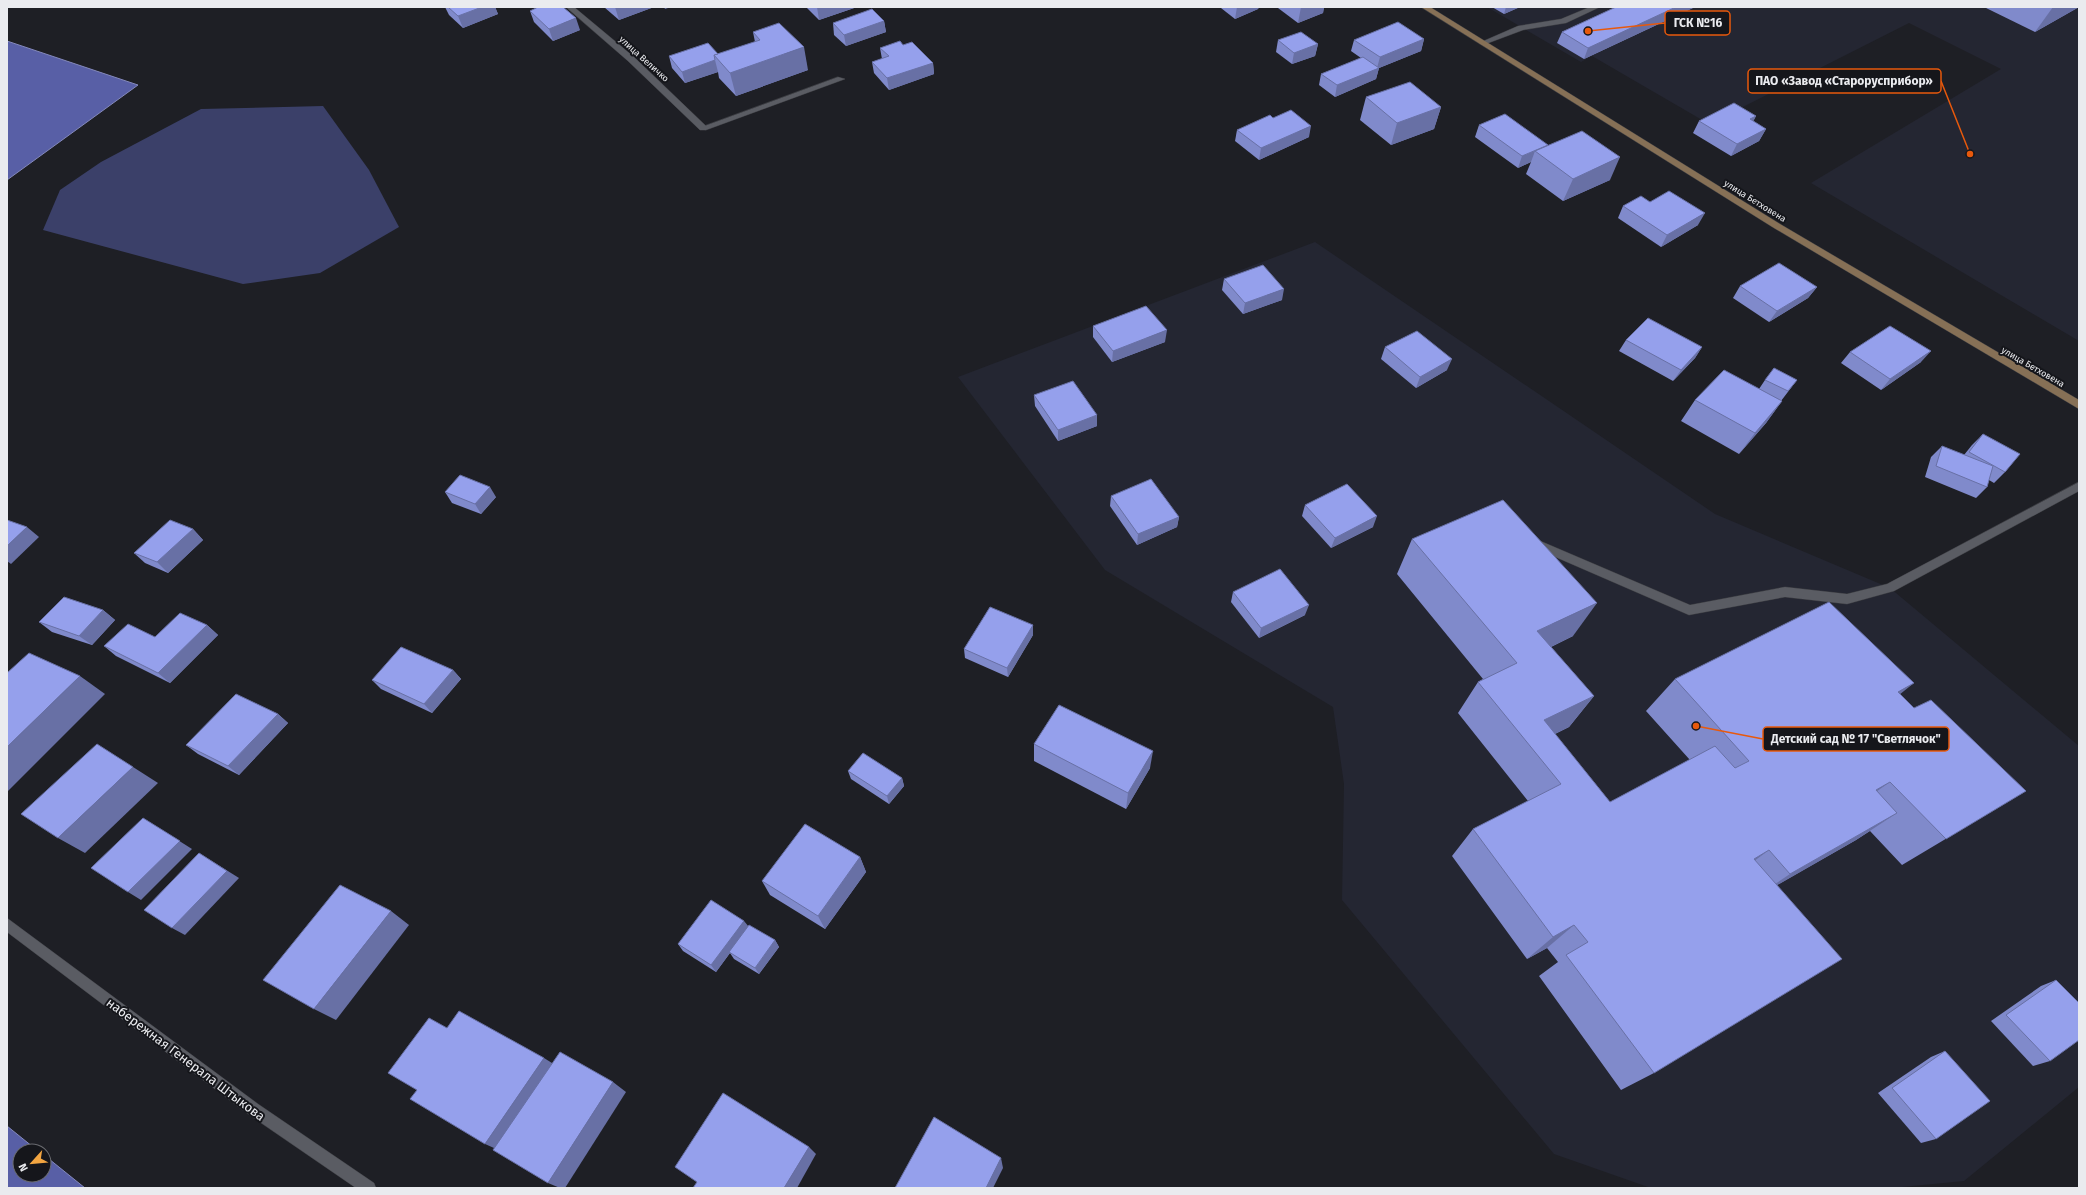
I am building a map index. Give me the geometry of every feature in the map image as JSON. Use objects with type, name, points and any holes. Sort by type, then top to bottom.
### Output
[{"type":"main road","name":"улица Бетховена","points":[[1425,7],[1790,235],[2079,405]]},
{"type":"street","name":"улица Величко","points":[[570,7],[630,59],[703,128],[841,79]]},
{"type":"street","points":[[1484,43],[1521,28],[1563,21],[1596,7]]},
{"type":"street","points":[[1522,538],[1689,610],[1785,592],[1847,600],[1890,588],[2079,486]]},
{"type":"street","name":"набережная Генерала Штыкова","points":[[7,924],[253,1109],[369,1188]]},
{"type":"shaded area","points":[[1487,7],[2079,7],[2079,341],[1811,183],[2001,69],[1909,23],[1709,124],[1592,56],[1581,62]]},
{"type":"shaded area","points":[[7,41],[138,85],[7,180]]},
{"type":"shaded area","points":[[323,106],[369,170],[399,227],[320,273],[243,284],[43,230],[60,190],[101,162],[201,109]]},
{"type":"shaded area","points":[[1315,242],[1715,514],[1890,588],[2079,746],[2079,1087],[1964,1181],[1892,1188],[1648,1187],[1554,1154],[1342,900],[1344,784],[1333,707],[1105,570],[958,377]]},
{"type":"shaded area","points":[[7,1126],[28,1143],[12,1143],[12,1183],[52,1183],[52,1161],[85,1188],[7,1188]]},
{"type":"building","points":[[448,7],[482,7],[458,16]]},
{"type":"building","points":[[538,7],[563,7],[576,18],[549,29],[530,11]]},
{"type":"building","points":[[1616,7],[1676,7],[1588,48],[1562,32]]},
{"type":"building","points":[[872,9],[884,21],[844,35],[833,23]]},
{"type":"building","points":[[1398,22],[1424,39],[1380,57],[1354,40]]},
{"type":"building","points":[[779,23],[804,47],[730,73],[714,55],[760,40],[753,32]]},
{"type":"building","points":[[1301,32],[1318,44],[1294,53],[1278,40]]},
{"type":"building","points":[[900,41],[903,45],[912,42],[933,63],[887,78],[872,62],[889,56],[880,48]]},
{"type":"building","points":[[708,43],[718,54],[714,55],[715,60],[682,72],[669,56]]},
{"type":"building","points":[[1363,57],[1379,68],[1337,85],[1321,74]]},
{"type":"building","points":[[1410,82],[1441,107],[1397,123],[1366,97]]},
{"type":"building","points":[[1734,103],[1756,116],[1750,119],[1766,129],[1737,144],[1699,121]]},
{"type":"building","points":[[1291,110],[1311,126],[1261,148],[1237,130],[1270,115],[1273,118]]},
{"type":"building","points":[[1505,114],[1548,145],[1522,156],[1479,125]]},
{"type":"building","points":[[1582,131],[1620,157],[1573,179],[1535,151]]},
{"type":"building","points":[[1669,191],[1705,213],[1667,235],[1623,206],[1641,196],[1650,202]]},
{"type":"building","points":[[1779,263],[1817,287],[1777,311],[1740,286]]},
{"type":"building","points":[[1263,265],[1284,289],[1245,303],[1224,279]]},
{"type":"building","points":[[1146,306],[1167,330],[1113,351],[1093,326]]},
{"type":"building","points":[[1648,318],[1702,347],[1681,370],[1626,340]]},
{"type":"building","points":[[1890,326],[1931,351],[1890,379],[1850,352]]},
{"type":"building","points":[[1417,331],[1452,359],[1420,377],[1385,347]]},
{"type":"building","points":[[1774,368],[1797,380],[1788,391],[1765,380]]},
{"type":"building","points":[[1724,370],[1782,401],[1755,433],[1695,400]]},
{"type":"building","points":[[1073,381],[1097,415],[1058,430],[1034,395]]},
{"type":"building","points":[[1983,434],[2020,454],[2005,472],[1969,452]]},
{"type":"building","points":[[1942,446],[1993,466],[1987,487],[1936,466]]},
{"type":"building","points":[[460,475],[490,487],[475,504],[445,492]]},
{"type":"building","points":[[1151,479],[1179,517],[1138,534],[1111,496]]},
{"type":"building","points":[[1347,484],[1377,516],[1335,538],[1305,505]]},
{"type":"building","points":[[1503,500],[1597,603],[1537,631],[1594,696],[1544,720],[1610,802],[1715,746],[1735,768],[1749,761],[1675,679],[1829,602],[1914,683],[1898,692],[1914,708],[1931,700],[2026,791],[1946,839],[1890,782],[1876,790],[1897,813],[1790,874],[1769,850],[1754,859],[1842,959],[1654,1073],[1566,955],[1588,942],[1574,925],[1553,937],[1473,829],[1561,784],[1478,682],[1517,663],[1412,539]]},
{"type":"building","points":[[7,520],[27,527],[7,546]]},
{"type":"building","points":[[170,520],[193,529],[157,562],[134,553]]},
{"type":"building","points":[[1280,569],[1309,605],[1261,628],[1233,592]]},
{"type":"building","points":[[64,597],[103,610],[79,636],[39,622]]},
{"type":"building","points":[[990,607],[1033,625],[1007,668],[964,649]]},
{"type":"building","points":[[180,613],[207,625],[158,673],[104,646],[128,624],[155,637]]},
{"type":"building","points":[[401,647],[453,670],[424,704],[372,680]]},
{"type":"building","points":[[29,653],[80,676],[7,747],[7,673]]},
{"type":"building","points":[[236,694],[278,714],[228,766],[186,745]]},
{"type":"building","points":[[1059,705],[1153,751],[1128,793],[1034,744]]},
{"type":"building","points":[[97,744],[133,767],[58,838],[21,814]]},
{"type":"building","points":[[863,753],[902,778],[887,796],[848,771]]},
{"type":"building","points":[[143,818],[180,841],[128,892],[91,868]]},
{"type":"building","points":[[805,824],[860,857],[818,916],[762,881]]},
{"type":"building","points":[[199,853],[227,871],[172,928],[144,910]]},
{"type":"building","points":[[340,885],[391,911],[314,1009],[263,980]]},
{"type":"building","points":[[711,900],[744,921],[711,965],[678,944]]},
{"type":"building","points":[[749,925],[775,940],[755,968],[729,952]]},
{"type":"building","points":[[2056,980],[2079,1003],[2079,1040],[2050,1061],[2006,1015]]},
{"type":"building","points":[[459,1011],[544,1058],[485,1144],[410,1099],[417,1090],[388,1073],[429,1018],[447,1028]]},
{"type":"building","points":[[1945,1051],[1990,1101],[1936,1139],[1892,1088]]},
{"type":"building","points":[[560,1052],[613,1082],[548,1183],[493,1150]]},
{"type":"building","points":[[723,1093],[809,1147],[784,1188],[693,1188],[697,1182],[675,1167]]},
{"type":"building","points":[[934,1117],[1001,1158],[986,1188],[895,1188]]},
{"type":"place","name":"ГСК №16","points":[[1588,31]]},
{"type":"place","name":"ПАО «Завод «Старорусприбор»","points":[[1970,154]]},
{"type":"place","name":"Детский сад № 17 \"Светлячок\"","points":[[1696,726]]}]
